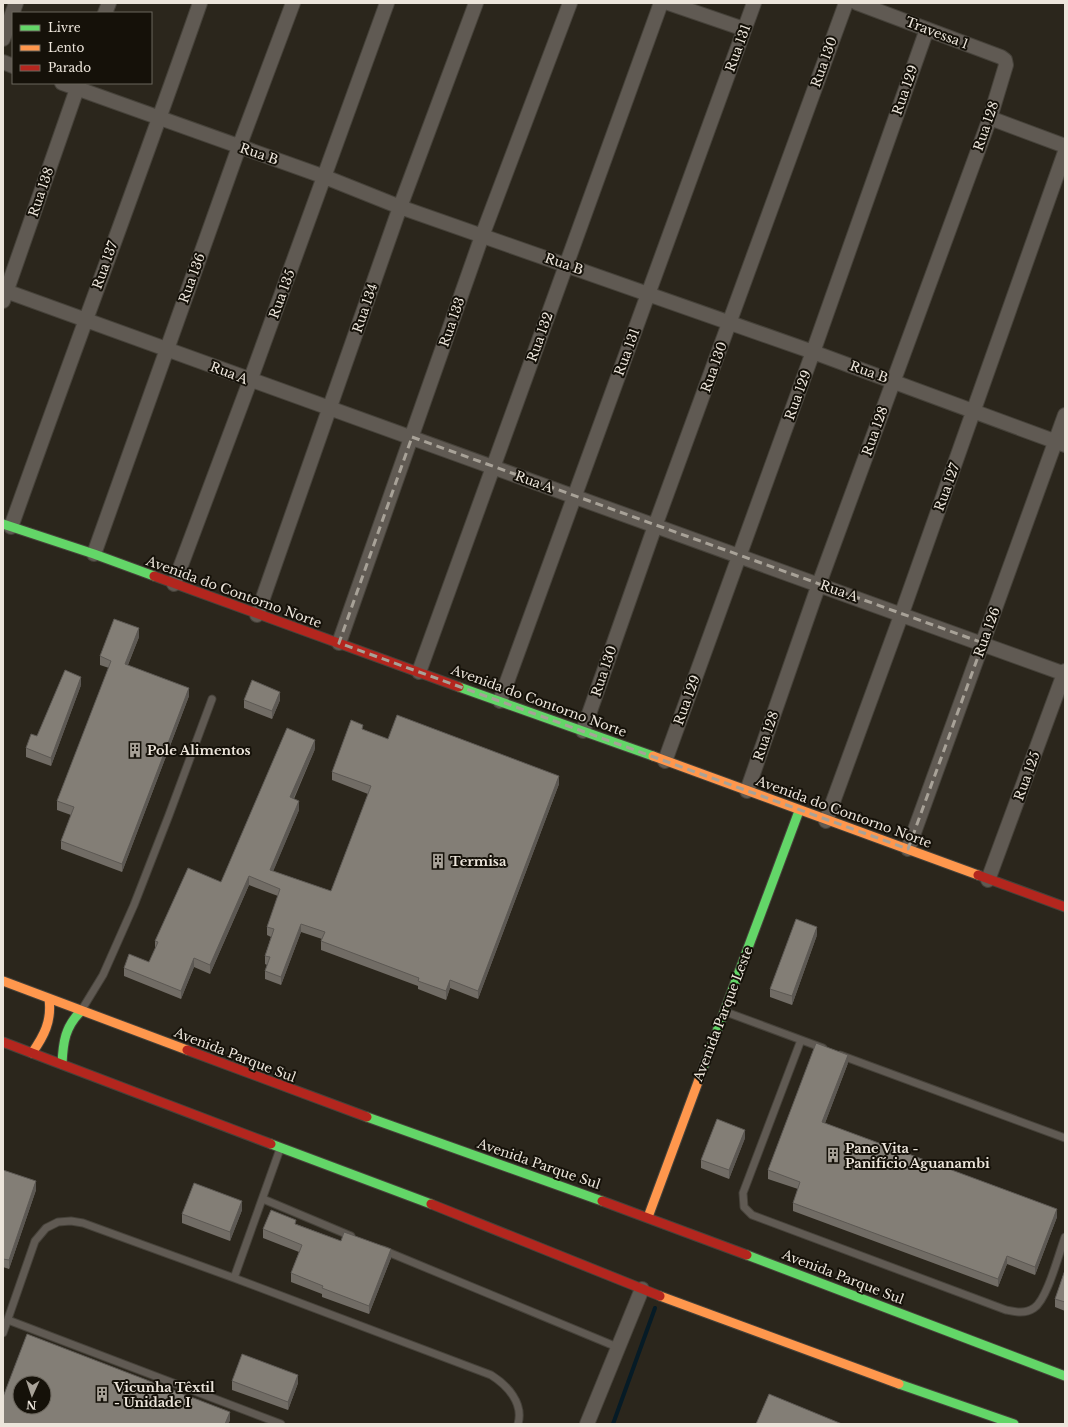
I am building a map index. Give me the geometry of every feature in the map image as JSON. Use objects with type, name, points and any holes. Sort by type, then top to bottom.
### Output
[{"type":"street","name":"Rua 137","points":[[7,525],[160,119],[200,3]]},
{"type":"street","name":"Rua 136","points":[[94,554],[239,147],[293,3]]},
{"type":"street","name":"Rua 135","points":[[174,584],[325,177],[387,3]]},
{"type":"street","name":"Rua 134","points":[[257,615],[400,207],[476,3]]},
{"type":"street","name":"Rua 133","points":[[338,643],[482,236],[570,3]]},
{"type":"street","name":"Rua 132","points":[[419,672],[661,3]]},
{"type":"street","points":[[668,3],[744,29]]},
{"type":"street","name":"Rua 131","points":[[500,701],[754,3]]},
{"type":"street","name":"Rua 130","points":[[583,731],[655,526],[846,3]]},
{"type":"street","name":"Travessa 1","points":[[857,3],[1001,57],[1005,60],[1004,71]]},
{"type":"street","points":[[3,39],[12,14]]},
{"type":"street","name":"Rua 129","points":[[665,761],[814,352],[927,29]]},
{"type":"street","name":"Rua 128","points":[[747,791],[819,584],[990,118],[1004,71]]},
{"type":"street","name":"Rua B","points":[[67,84],[78,86],[160,119],[325,177],[400,207],[729,324],[814,352],[1060,443]]},
{"type":"street","name":"Rua 138","points":[[4,294],[78,86]]},
{"type":"street","points":[[990,118],[1065,146]]},
{"type":"street","name":"Rua 127","points":[[826,821],[902,613],[1065,152]]},
{"type":"street","name":"Rua A","points":[[4,294],[85,320],[250,381],[412,437],[574,497],[902,613],[1065,673]]},
{"type":"street","name":"Rua 126","points":[[908,849],[983,643],[1060,443],[1065,415]]},
{"type":"street","name":"Avenida do Contorno Norte","points":[[7,525],[94,554],[257,615],[500,701],[1065,907]]},
{"type":"street","name":"Rua 125","points":[[988,880],[1065,673]]},
{"type":"street","name":"Avenida Parque Leste","points":[[648,1217],[800,811]]},
{"type":"street","name":"Avenida Parque Sul","points":[[3,982],[302,1094],[648,1217],[1065,1376]]},
{"type":"street","points":[[32,1053],[43,1037],[51,1012],[49,999]]},
{"type":"street","points":[[62,1064],[63,1043],[70,1022],[81,1011]]},
{"type":"street","points":[[3,1042],[280,1149],[483,1224],[642,1289],[845,1365],[1014,1424]]},
{"type":"street","points":[[587,1424],[616,1348],[642,1289]]},
{"type":"lane","points":[[81,1011],[103,975],[134,905],[212,699]]},
{"type":"lane","points":[[724,1011],[1065,1138]]},
{"type":"lane","points":[[801,1040],[743,1193],[744,1207],[752,1215],[1006,1310],[1020,1313],[1033,1309],[1042,1300],[1065,1237]]},
{"type":"lane","points":[[234,1278],[280,1149]]},
{"type":"lane","points":[[263,1199],[358,1239]]},
{"type":"lane","points":[[3,1334],[35,1241],[46,1228],[58,1222],[71,1221],[234,1278],[491,1375],[503,1383],[510,1392],[517,1405],[520,1419],[518,1424]]},
{"type":"lane","points":[[372,1245],[616,1348]]},
{"type":"lane","points":[[8,1320],[280,1424]]},
{"type":"highlighted area","points":[[412,437],[983,643],[908,849],[339,643]]},
{"type":"building","name":"Pole Alimentos","points":[[114,619],[139,628],[125,664],[189,688],[122,864],[61,841],[74,807],[57,801],[111,661],[100,656]]},
{"type":"building","points":[[65,670],[81,677],[51,758],[26,748],[31,734],[37,736]]},
{"type":"building","points":[[252,680],[280,692],[272,711],[244,700]]},
{"type":"building","name":"Termisa","points":[[397,715],[559,776],[478,991],[450,980],[446,991],[418,981],[419,978],[321,941],[325,932],[301,924],[281,977],[265,971],[270,957],[265,956],[274,929],[267,927],[280,889],[249,876],[210,965],[194,958],[181,991],[124,968],[129,954],[149,962],[158,942],[155,941],[188,868],[221,882],[287,728],[315,740],[290,797],[299,801],[270,870],[331,891],[371,786],[332,772],[351,720],[363,725],[362,729],[388,739]]},
{"type":"building","points":[[796,919],[817,927],[792,996],[770,989]]},
{"type":"building","name":"Pane Vita - Panifício Aguanambi","points":[[816,1043],[848,1055],[822,1122],[1057,1209],[1035,1267],[1007,1256],[998,1279],[793,1203],[800,1182],[768,1170]]},
{"type":"building","points":[[717,1119],[745,1130],[729,1170],[701,1160]]},
{"type":"building","points":[[3,1170],[36,1181],[9,1260],[3,1259]]},
{"type":"building","points":[[194,1183],[242,1201],[230,1232],[182,1214]]},
{"type":"building","points":[[271,1210],[296,1220],[295,1224],[341,1241],[344,1232],[391,1249],[369,1306],[322,1288],[323,1286],[291,1273],[302,1245],[263,1229]]},
{"type":"building","points":[[1065,1270],[1065,1302],[1055,1299]]},
{"type":"building","name":"Vicunha Têxtil - Unidade I","points":[[27,1334],[230,1412],[225,1424],[3,1424],[3,1397]]},
{"type":"building","points":[[242,1354],[298,1375],[288,1402],[232,1381]]},
{"type":"building","points":[[769,1394],[842,1424],[756,1424]]},
{"type":"waterway","points":[[613,1424],[655,1308]]},
{"type":"traffic: fast","points":[[3,524],[94,554],[154,576]]},
{"type":"traffic: fast","points":[[459,687],[653,756]]},
{"type":"traffic: fast","points":[[701,1074],[799,811]]},
{"type":"traffic: fast","points":[[62,1064],[64,1042],[68,1029],[81,1011]]},
{"type":"traffic: fast","points":[[367,1117],[602,1201]]},
{"type":"traffic: fast","points":[[271,1144],[431,1204]]},
{"type":"traffic: fast","points":[[747,1255],[1065,1376]]},
{"type":"traffic: fast","points":[[899,1384],[1014,1424]]},
{"type":"traffic: slow","points":[[653,756],[978,875]]},
{"type":"traffic: slow","points":[[3,981],[187,1050]]},
{"type":"traffic: slow","points":[[32,1053],[46,1028],[50,1007],[49,999]]},
{"type":"traffic: slow","points":[[648,1217],[701,1074]]},
{"type":"traffic: slow","points":[[660,1296],[899,1384]]},
{"type":"traffic: jam","points":[[154,576],[459,687]]},
{"type":"traffic: jam","points":[[978,875],[1065,907]]},
{"type":"traffic: jam","points":[[3,1042],[271,1144]]},
{"type":"traffic: jam","points":[[187,1050],[367,1117]]},
{"type":"traffic: jam","points":[[602,1201],[747,1255]]},
{"type":"traffic: jam","points":[[431,1204],[660,1296]]},
{"type":"place","name":"Pole Alimentos","points":[[135,750]]},
{"type":"place","name":"Termisa","points":[[438,861]]},
{"type":"place","name":"Pane Vita - Panifício Aguanambi","points":[[833,1155]]},
{"type":"place","name":"Vicunha Têxtil - Unidade I","points":[[102,1394]]}]
